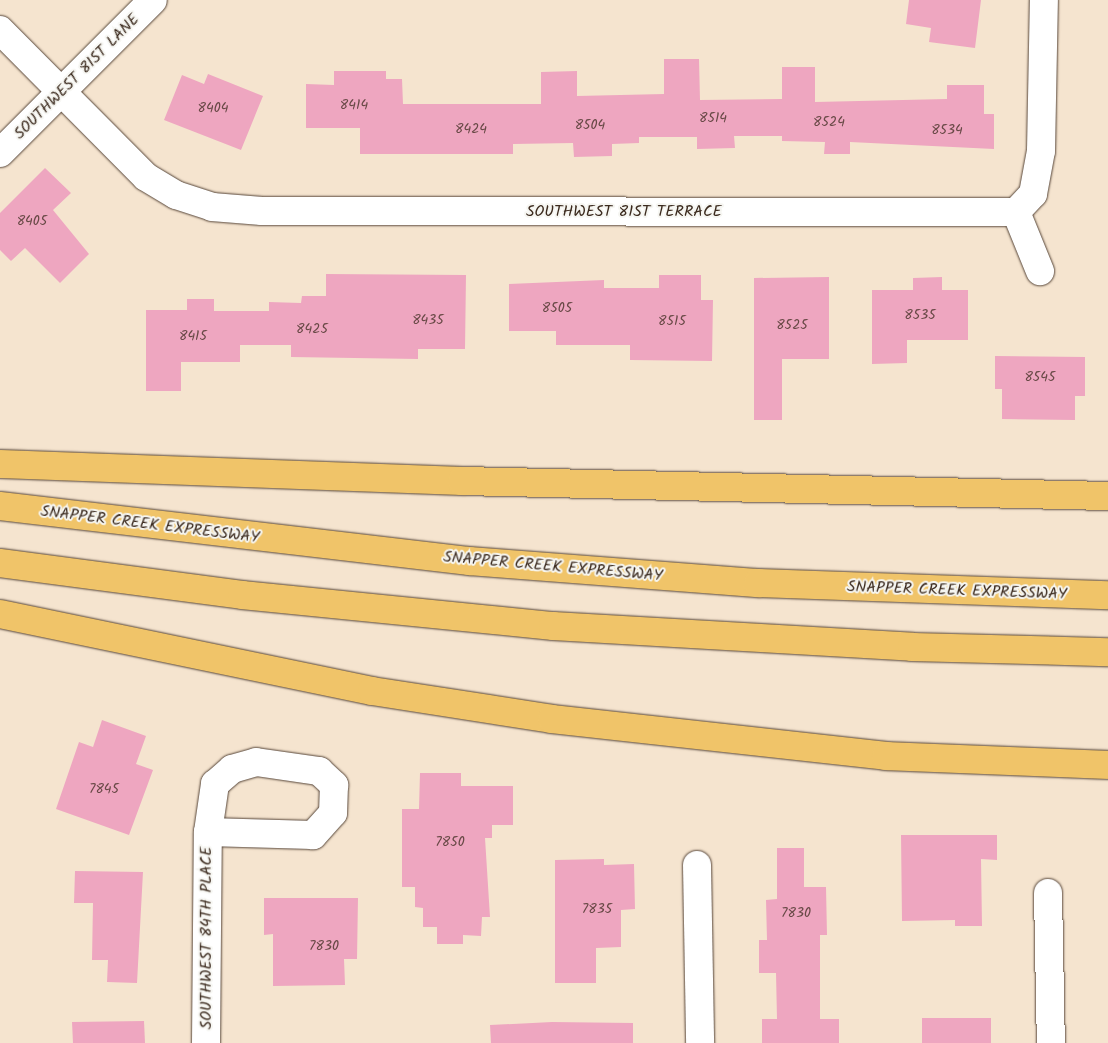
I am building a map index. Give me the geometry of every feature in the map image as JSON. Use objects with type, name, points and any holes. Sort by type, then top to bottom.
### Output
[{"type":"highway","points":[[0,464],[462,481],[1108,496]]},
{"type":"highway","name":"SNAPPER CREEK EXPRESSWAY","points":[[0,506],[185,531],[518,565],[787,584],[1108,596]]},
{"type":"highway","points":[[0,563],[242,595],[553,626],[912,647],[1108,652]]},
{"type":"highway","points":[[0,614],[372,691],[552,719],[886,756],[1108,765]]},
{"type":"street","name":"SOUTHWEST 81ST LANE","points":[[0,153],[153,0]]},
{"type":"street","points":[[1040,271],[1016,212],[1033,194],[1041,151],[1044,0]]},
{"type":"street","name":"SOUTHWEST 81ST TERRACE","points":[[0,30],[146,177],[176,195],[232,209],[1016,212]]},
{"type":"street","name":"SOUTHWEST 84TH PLACE","points":[[206,1043],[208,832],[215,784],[244,764],[319,771],[334,785],[333,813],[313,835],[208,832]]},
{"type":"street","points":[[697,865],[700,1043]]},
{"type":"street","points":[[1048,893],[1051,1043]]},
{"type":"building","points":[[909,0],[981,0],[975,48],[929,42],[931,28],[906,24]]},
{"type":"building","points":[[664,59],[699,59],[700,100],[782,99],[782,67],[815,67],[815,102],[947,99],[947,85],[984,85],[984,114],[994,114],[994,149],[850,142],[850,154],[824,154],[825,142],[782,141],[782,136],[734,136],[735,148],[697,149],[697,137],[639,137],[639,143],[612,144],[612,156],[574,157],[573,143],[513,144],[513,154],[360,154],[360,128],[306,128],[306,84],[334,85],[334,71],[386,71],[386,79],[402,79],[403,104],[541,104],[541,72],[577,71],[577,96],[664,94]]},
{"type":"building","points":[[208,74],[263,96],[241,150],[164,120],[182,75],[204,84]]},
{"type":"building","points":[[45,168],[71,193],[53,210],[89,254],[60,283],[25,248],[11,261],[0,250],[0,213]]},
{"type":"building","points":[[326,274],[466,275],[465,349],[418,349],[418,359],[291,357],[291,345],[240,345],[240,362],[181,362],[181,391],[146,391],[146,310],[187,310],[187,299],[214,299],[214,311],[269,311],[269,302],[301,303],[302,296],[326,296]]},
{"type":"building","points":[[659,275],[701,275],[701,300],[713,300],[712,361],[630,360],[630,345],[556,345],[556,331],[509,331],[509,284],[604,280],[604,288],[659,288]]},
{"type":"building","points":[[829,277],[829,359],[782,359],[782,420],[754,420],[754,278]]},
{"type":"building","points":[[942,277],[942,290],[968,290],[968,340],[907,340],[907,363],[872,364],[872,290],[913,290],[913,278]]},
{"type":"building","points":[[995,356],[1085,357],[1085,396],[1075,396],[1075,420],[1002,419],[1002,389],[995,389]]},
{"type":"building","points":[[102,720],[146,736],[136,764],[153,770],[129,835],[56,809],[79,742],[93,747]]},
{"type":"building","points":[[420,773],[461,773],[461,786],[513,786],[513,825],[492,825],[492,838],[485,838],[490,917],[482,917],[481,936],[463,935],[463,944],[437,944],[437,927],[423,927],[423,908],[415,907],[415,887],[402,887],[402,809],[419,809]]},
{"type":"building","points":[[901,835],[997,835],[997,860],[981,859],[982,926],[955,926],[955,920],[902,921]]},
{"type":"building","points":[[777,848],[804,848],[804,887],[826,887],[827,935],[820,935],[820,1019],[839,1019],[839,1043],[762,1043],[762,1019],[777,1019],[776,973],[759,973],[759,940],[767,940],[766,900],[777,899]]},
{"type":"building","points":[[604,859],[604,865],[634,864],[635,909],[621,910],[621,947],[596,948],[596,983],[555,983],[555,860]]},
{"type":"building","points":[[75,871],[143,872],[137,983],[107,982],[108,960],[92,960],[93,903],[74,903]]},
{"type":"building","points":[[264,898],[358,898],[357,959],[344,959],[345,985],[273,986],[273,934],[264,935]]},
{"type":"building","points":[[922,1018],[991,1018],[991,1043],[922,1043]]},
{"type":"building","points":[[144,1021],[145,1043],[73,1043],[72,1022]]},
{"type":"building","points":[[552,1022],[633,1023],[633,1043],[491,1043],[490,1025]]}]
